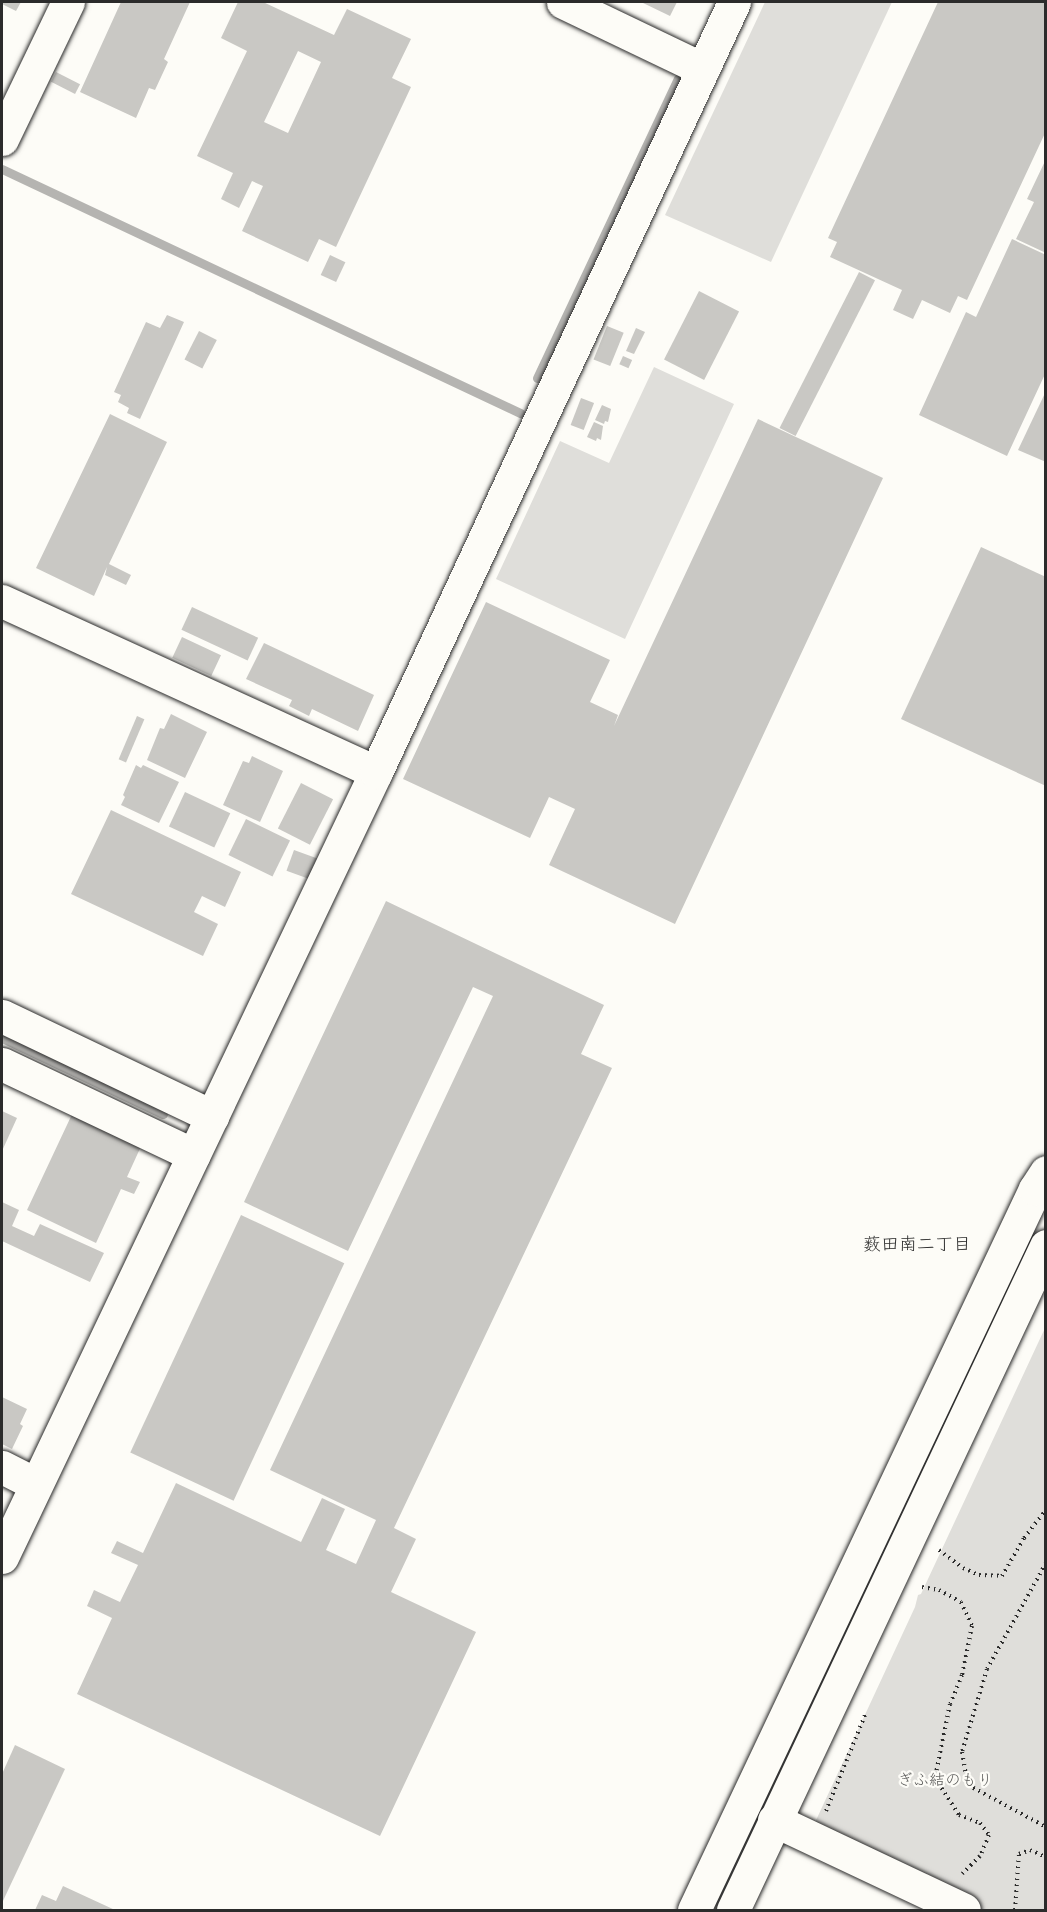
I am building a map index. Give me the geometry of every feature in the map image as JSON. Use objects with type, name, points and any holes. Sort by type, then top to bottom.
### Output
[{"type":"street","points":[[2,139],[68,2]]},
{"type":"street","points":[[563,2],[703,69]]},
{"type":"street","points":[[2,1557],[376,772],[734,2]]},
{"type":"street","points":[[2,601],[376,772]]},
{"type":"street","points":[[2,1016],[212,1116]]},
{"type":"street","points":[[2,1064],[194,1155]]},
{"type":"street","points":[[694,1911],[1020,1221],[1046,1172]]},
{"type":"street","points":[[733,1911],[1046,1246]]},
{"type":"street","points":[[2,1467],[36,1484]]},
{"type":"street","points":[[774,1820],[952,1904]]},
{"type":"path","points":[[912,1529],[963,1568],[979,1575],[1002,1576],[1024,1538],[1046,1510]]},
{"type":"path","points":[[1046,1563],[1029,1589],[999,1651],[987,1669],[962,1752],[968,1785],[1046,1827]]},
{"type":"path","points":[[884,1587],[939,1590],[961,1602],[972,1626],[962,1675],[950,1704],[935,1778],[959,1815],[980,1823],[989,1835],[980,1856],[952,1904]]},
{"type":"path","points":[[1015,1911],[1019,1854],[1030,1850],[1046,1857]]},
{"type":"green space","points":[[765,2],[892,2],[771,262],[665,215]]},
{"type":"green space","points":[[654,367],[734,404],[625,639],[496,579],[560,441],[609,463]]},
{"type":"green space","name":"ぎふ結のもり","points":[[1045,1328],[1045,1910],[982,1910],[811,1831],[915,1607],[918,1595],[921,1594]]},
{"type":"building","points":[[2,2],[21,2],[16,11]]},
{"type":"building","points":[[121,2],[190,2],[164,59],[168,62],[155,90],[149,88],[136,118],[80,92]]},
{"type":"building","points":[[238,2],[263,2],[334,35],[347,9],[411,39],[392,78],[411,87],[336,247],[319,239],[308,262],[242,231],[263,186],[252,181],[239,208],[221,199],[233,173],[197,156],[247,51],[221,38]],"holes":[[[298,51],[321,62],[288,133],[264,122]]]},
{"type":"building","points":[[641,2],[677,2],[670,16]]},
{"type":"building","points":[[938,2],[1046,2],[1046,131],[967,300],[958,296],[950,313],[922,300],[913,319],[893,310],[902,290],[830,257],[837,242],[828,238]]},
{"type":"building","points":[[56,72],[80,84],[75,94],[51,82]]},
{"type":"building","points":[[1046,159],[1046,253],[1016,239],[1034,202],[1027,199]]},
{"type":"building","points":[[1012,239],[1046,255],[1046,372],[1007,456],[919,415],[966,312],[976,317]]},
{"type":"building","points":[[330,255],[345,262],[336,282],[321,275]]},
{"type":"building","points":[[859,272],[875,280],[796,436],[780,428]]},
{"type":"building","points":[[699,291],[739,311],[704,380],[664,360]]},
{"type":"building","points":[[167,315],[184,322],[140,419],[127,413],[129,408],[118,402],[121,395],[114,392],[146,322],[160,328]]},
{"type":"building","points":[[607,326],[624,333],[610,366],[594,359]]},
{"type":"building","points":[[636,328],[645,332],[634,354],[626,351]]},
{"type":"building","points":[[199,331],[217,340],[202,369],[184,360]]},
{"type":"building","points":[[623,356],[632,360],[628,368],[619,364]]},
{"type":"building","points":[[1046,391],[1046,462],[1018,450]]},
{"type":"building","points":[[581,398],[594,403],[584,430],[571,425]]},
{"type":"building","points":[[602,405],[611,409],[608,422],[605,421],[604,424],[595,420]]},
{"type":"building","points":[[110,414],[167,442],[109,564],[131,575],[126,585],[105,575],[107,567],[94,596],[36,568]]},
{"type":"building","points":[[758,419],[883,478],[675,924],[549,865],[575,809],[549,797],[530,838],[403,779],[486,602],[610,660],[590,702],[618,715],[614,726]]},
{"type":"building","points":[[594,422],[603,426],[601,440],[597,438],[596,441],[587,437]]},
{"type":"building","points":[[981,547],[1046,577],[1046,786],[901,719]]},
{"type":"building","points":[[192,607],[258,638],[248,661],[181,630]]},
{"type":"building","points":[[182,637],[221,655],[211,676],[172,658]]},
{"type":"building","points":[[264,643],[374,695],[358,731],[312,709],[309,716],[289,706],[292,700],[246,679]]},
{"type":"building","points":[[171,714],[207,732],[185,778],[147,760],[160,728],[164,729]]},
{"type":"building","points":[[137,716],[144,719],[126,762],[119,759]]},
{"type":"building","points":[[252,756],[283,771],[260,822],[223,805],[243,761],[249,763]]},
{"type":"building","points":[[136,765],[141,768],[143,765],[179,782],[159,823],[121,805]]},
{"type":"building","points":[[301,783],[333,799],[310,845],[278,828]]},
{"type":"building","points":[[185,792],[230,813],[214,848],[169,826]]},
{"type":"building","points":[[111,810],[241,872],[225,907],[202,896],[194,912],[218,924],[203,956],[71,894]]},
{"type":"building","points":[[246,819],[290,840],[273,876],[228,855]]},
{"type":"building","points":[[294,850],[322,860],[315,881],[286,871]]},
{"type":"building","points":[[386,901],[604,1005],[581,1054],[612,1068],[394,1528],[416,1539],[391,1592],[476,1632],[380,1836],[77,1694],[112,1618],[87,1606],[94,1590],[120,1602],[138,1565],[111,1553],[117,1541],[143,1553],[176,1483],[301,1542],[322,1498],[345,1509],[326,1550],[356,1564],[376,1520],[270,1470],[493,996],[473,987],[348,1251],[244,1202]]},
{"type":"building","points":[[74,1110],[143,1142],[127,1177],[140,1182],[134,1194],[121,1189],[96,1243],[27,1210]]},
{"type":"building","points":[[2,1111],[17,1118],[2,1151]]},
{"type":"building","points":[[2,1202],[19,1210],[12,1226],[34,1236],[40,1224],[104,1253],[90,1282],[2,1241]]},
{"type":"building","points":[[241,1215],[344,1263],[234,1501],[130,1452]]},
{"type":"building","points":[[2,1397],[27,1409],[20,1424],[23,1426],[12,1449],[2,1444]]},
{"type":"building","points":[[15,1745],[65,1769],[2,1903],[2,1774]]},
{"type":"building","points":[[63,1886],[115,1910],[35,1910],[42,1895],[56,1901]]},
{"type":"waterway","points":[[537,378],[678,79]]},
{"type":"waterway","points":[[2,169],[520,413]]},
{"type":"waterway","points":[[2,1038],[163,1114]]},
{"type":"district","name":"薮田南二丁目","points":[[917,1246]]}]
